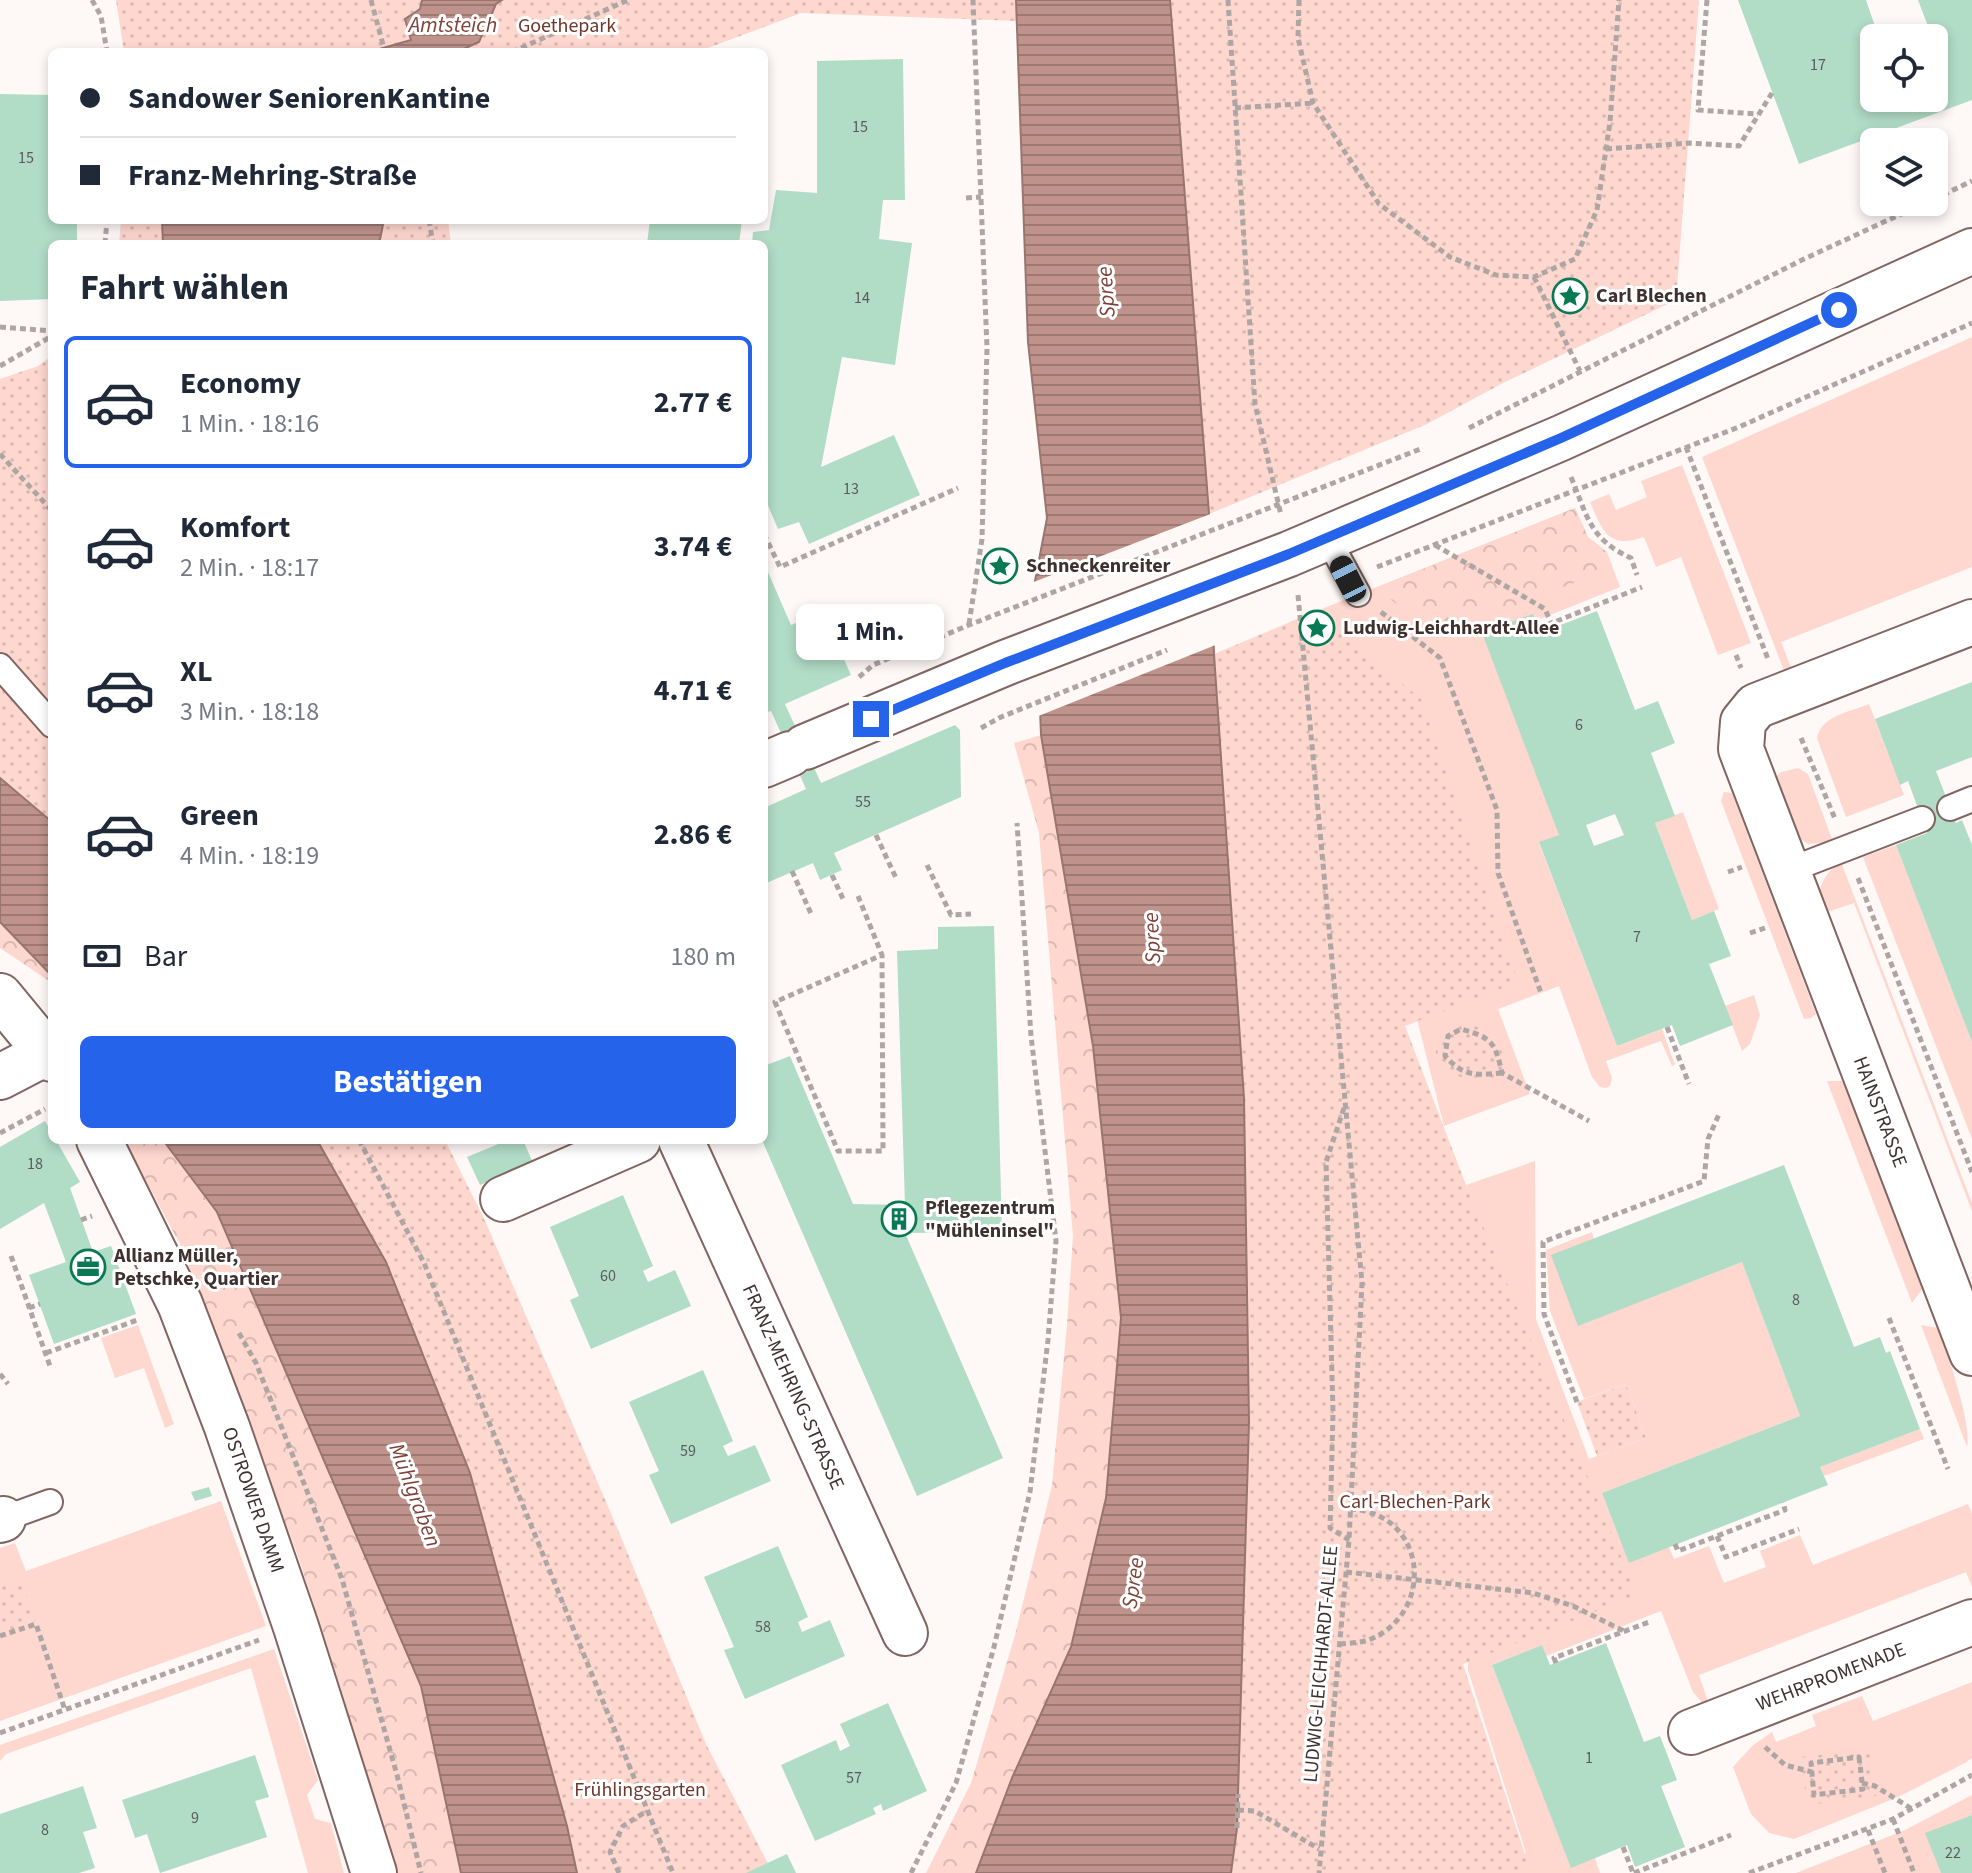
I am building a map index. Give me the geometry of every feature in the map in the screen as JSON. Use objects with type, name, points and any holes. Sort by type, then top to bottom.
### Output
[{"type":"street","points":[[786,755],[1005,663],[1264,563],[1561,438],[1972,251]]},
{"type":"street","name":"HAINSTRASSE","points":[[1972,622],[1756,706],[1743,722],[1741,749],[1972,1353]]},
{"type":"street","points":[[0,996],[48,1052]]},
{"type":"street","points":[[0,1077],[48,1055]]},
{"type":"street","name":"OSTROWER DAMM","points":[[101,1144],[180,1304],[222,1413],[296,1627],[374,1873]]},
{"type":"street","points":[[503,1199],[629,1144]]},
{"type":"street","name":"FRANZ-MEHRING-STRASSE","points":[[683,1144],[905,1633]]},
{"type":"street","name":"WEHRPROMENADE","points":[[1691,1732],[1972,1622]]},
{"type":"lane","points":[[1327,537],[1353,586]]},
{"type":"lane","points":[[0,666],[48,720]]},
{"type":"lane","points":[[1787,871],[1922,819]]},
{"type":"lane","points":[[1,1519],[50,1502]]},
{"type":"path","points":[[92,0],[101,16],[106,48]]},
{"type":"path","points":[[521,48],[628,0]]},
{"type":"path","points":[[969,625],[982,539],[987,364],[973,0]]},
{"type":"path","points":[[1228,0],[1255,404],[1278,505]]},
{"type":"path","points":[[1299,0],[1298,38],[1313,103],[1379,204],[1450,257],[1496,275],[1534,277],[1575,259],[1597,210],[1606,149],[1619,0]]},
{"type":"path","points":[[1707,0],[1698,110],[1759,114]]},
{"type":"path","points":[[372,1],[384,48]]},
{"type":"path","points":[[1606,149],[1689,143],[1739,146],[1772,93]]},
{"type":"path","points":[[1235,108],[1313,103]]},
{"type":"path","points":[[1948,192],[1972,181]]},
{"type":"path","points":[[966,198],[981,197]]},
{"type":"path","points":[[1459,433],[1895,216]]},
{"type":"path","points":[[1534,277],[1580,371]]},
{"type":"path","points":[[1541,993],[1498,873],[1497,810],[1440,658],[1353,586],[1435,545],[1739,427],[1972,323]]},
{"type":"path","points":[[0,327],[48,333]]},
{"type":"path","points":[[0,366],[48,336]]},
{"type":"path","points":[[1538,392],[1543,400]]},
{"type":"path","points":[[873,665],[998,613],[1432,444]]},
{"type":"path","points":[[1686,447],[1770,663]]},
{"type":"path","points":[[0,454],[48,507]]},
{"type":"path","points":[[1570,476],[1594,532],[1616,551],[1631,558],[1637,575]]},
{"type":"path","points":[[768,542],[780,567],[958,488]]},
{"type":"path","points":[[1435,545],[1545,609],[1551,623]]},
{"type":"path","name":"LUDWIG-LEICHHARDT-ALLEE","points":[[1319,1873],[1349,1540],[1362,1283],[1299,597],[1353,586]]},
{"type":"path","points":[[1544,631],[1542,627],[1642,587]]},
{"type":"path","points":[[981,728],[1171,648]]},
{"type":"path","points":[[1801,738],[1847,848],[1972,1172]]},
{"type":"path","points":[[911,1873],[956,1783],[994,1647],[1030,1492],[1048,1340],[1056,1241],[1031,1036],[1017,823]]},
{"type":"path","points":[[876,835],[896,878]]},
{"type":"path","points":[[927,865],[951,915],[971,914]]},
{"type":"path","points":[[792,871],[812,916]]},
{"type":"path","points":[[832,875],[844,901]]},
{"type":"path","points":[[858,896],[882,955],[883,1151],[838,1151],[775,1002],[882,955]]},
{"type":"path","points":[[1667,1027],[1689,1084]]},
{"type":"path","points":[[1502,1073],[1497,1049],[1485,1036],[1461,1029],[1448,1036],[1445,1056],[1458,1070],[1476,1075],[1502,1073],[1589,1121]]},
{"type":"path","points":[[1346,1103],[1326,1162],[1333,1412],[1330,1528],[1349,1540]]},
{"type":"path","points":[[0,1133],[45,1109]]},
{"type":"path","points":[[1577,1402],[1544,1314],[1543,1242],[1704,1181],[1708,1139],[1720,1112]]},
{"type":"path","points":[[361,1144],[424,1263],[673,1873]]},
{"type":"path","points":[[11,1256],[51,1369]]},
{"type":"path","points":[[29,1308],[40,1304]]},
{"type":"path","points":[[46,1353],[152,1314]]},
{"type":"path","points":[[1889,1318],[1948,1469]]},
{"type":"path","points":[[0,1374],[8,1384]]},
{"type":"path","points":[[1675,1544],[1678,1551],[1785,1510],[1783,1502]]},
{"type":"path","points":[[1340,1644],[1362,1641],[1386,1630],[1404,1610],[1414,1578],[1414,1561],[1406,1540],[1392,1523],[1363,1510],[1351,1509]]},
{"type":"path","points":[[1717,1536],[1726,1557],[1799,1529]]},
{"type":"path","points":[[1346,1572],[1533,1593],[1573,1606],[1624,1631]]},
{"type":"path","points":[[1556,1663],[1554,1658],[1649,1622]]},
{"type":"path","points":[[0,1636],[36,1624],[65,1710]]},
{"type":"path","points":[[0,1733],[263,1639]]},
{"type":"path","points":[[1859,1757],[1862,1783],[1863,1789],[1814,1795],[1811,1763],[1859,1757]]},
{"type":"path","points":[[1749,1873],[1868,1830],[1972,1775]]},
{"type":"path","points":[[1862,1783],[1875,1786],[1912,1809]]},
{"type":"path","points":[[1237,1828],[1238,1794]]},
{"type":"path","points":[[1238,1810],[1255,1811],[1319,1849]]},
{"type":"path","points":[[619,1873],[610,1852],[623,1826],[647,1811]]},
{"type":"path","points":[[1893,1819],[1914,1873]]},
{"type":"path","points":[[1868,1830],[1885,1873]]},
{"type":"path","points":[[1623,1847],[1634,1873],[1731,1835]]},
{"type":"green space","name":"Goethepark","points":[[116,0],[1016,0],[1018,21],[801,13],[708,48],[123,48]]},
{"type":"green space","points":[[1170,0],[1699,0],[1676,300],[1503,383],[1427,424],[1209,514]]},
{"type":"green space","points":[[121,224],[448,224],[450,240],[119,240]]},
{"type":"green space","points":[[1972,337],[1972,567],[1781,642],[1793,673],[1786,676],[1702,457]]},
{"type":"green space","points":[[48,359],[48,819],[0,778],[0,379],[38,366]]},
{"type":"green space","points":[[1682,465],[1751,643],[1718,655],[1681,557],[1656,567],[1644,537],[1622,541],[1608,535],[1590,502],[1609,494],[1616,510],[1647,497],[1641,481]]},
{"type":"green space","points":[[1575,508],[1588,537],[1607,552],[1620,587],[1535,621],[1559,835],[1539,843],[1617,1046],[1662,1029],[1675,1065],[1672,1066],[1661,1041],[1606,1061],[1612,1078],[1610,1086],[1600,1087],[1592,1077],[1559,986],[1498,1009],[1530,1094],[1444,1126],[1314,612]]},
{"type":"green space","points":[[1575,508],[1588,537],[1607,552],[1595,575],[1437,635],[1376,588]]},
{"type":"green space","name":"Carl-Blechen-Park","points":[[1314,612],[1421,699],[1518,982],[1405,1026],[1466,1185],[1637,1595],[1463,1664],[1531,1873],[1231,1873],[1238,1810],[1249,1422],[1244,1098],[1214,654]]},
{"type":"green space","points":[[1869,704],[1904,795],[1846,817],[1817,738],[1831,719]]},
{"type":"green space","points":[[1041,735],[1093,1046],[1121,1318],[1106,1498],[1071,1647],[1012,1778],[976,1873],[926,1873],[971,1783],[1015,1635],[1052,1485],[1073,1236],[1039,833],[1014,743]]},
{"type":"green space","points":[[1798,768],[1808,774],[1833,842],[1808,844],[1786,829],[1771,782],[1781,772]]},
{"type":"green space","points":[[1724,792],[1732,793],[1816,1014],[1811,1018],[1804,1019],[1721,801]]},
{"type":"green space","points":[[1683,812],[1719,909],[1692,920],[1655,823]]},
{"type":"green space","points":[[1896,845],[1972,1042],[1972,1139],[1863,857]]},
{"type":"green space","points":[[1841,862],[1972,1203],[1972,1211],[1854,903],[1821,914],[1819,899],[1822,885],[1829,872]]},
{"type":"green space","points":[[0,922],[48,972],[48,980],[0,948]]},
{"type":"green space","points":[[1754,995],[1760,1015],[1750,1044],[1742,1051],[1725,1006]]},
{"type":"green space","points":[[1456,1022],[1473,1022],[1490,1031],[1502,1043],[1506,1059],[1498,1078],[1463,1077],[1443,1067],[1437,1059],[1436,1048],[1446,1028]]},
{"type":"green space","points":[[1827,1081],[1845,1081],[1923,1288],[1912,1303]]},
{"type":"green space","points":[[126,1144],[166,1144],[217,1212],[421,1686],[461,1873],[395,1873],[298,1556],[181,1246]]},
{"type":"green space","name":"Frühlingsgarten","points":[[319,1144],[447,1144],[486,1223],[706,1744],[773,1873],[577,1873],[567,1826],[470,1473],[386,1262]]},
{"type":"green space","points":[[1535,1161],[1536,1319],[1589,1459],[1646,1438],[1626,1384],[1584,1399],[1550,1311],[1546,1250],[1592,1232],[1594,1239],[1578,1325],[1742,1262],[1800,1416],[1602,1493],[1629,1562],[1669,1547],[1674,1559],[1709,1546],[1724,1583],[1766,1567],[1760,1551],[1800,1535],[1813,1565],[1968,1504],[1972,1514],[1972,1587],[1966,1572],[1699,1675],[1708,1702],[1703,1704],[1693,1692],[1661,1611],[1546,1656],[1542,1645],[1492,1665],[1571,1867],[1595,1858],[1600,1873],[1492,1873],[1526,1853],[1468,1670],[1470,1558],[1520,1316],[1466,1185]]},
{"type":"green space","points":[[138,1325],[174,1424],[165,1428],[144,1368],[115,1378],[101,1338]]},
{"type":"green space","points":[[1921,1325],[1938,1328],[1963,1407],[1967,1447]]},
{"type":"green space","points":[[1626,1384],[1646,1438],[1597,1456],[1577,1402]]},
{"type":"green space","points":[[1920,1429],[1924,1439],[1824,1476],[1820,1467]]},
{"type":"green space","points":[[221,1501],[266,1626],[0,1721],[0,1548],[15,1543],[26,1571]]},
{"type":"green space","points":[[21,1580],[36,1624],[0,1636],[0,1588]]},
{"type":"green space","points":[[274,1649],[318,1780],[307,1795],[315,1819],[331,1823],[344,1873],[308,1873],[251,1668],[6,1754],[0,1761],[0,1745]]},
{"type":"green space","points":[[1972,1682],[1972,1758],[1965,1763],[1898,1797],[1794,1839],[1769,1833],[1751,1814],[1733,1767],[1752,1746],[1772,1732],[1776,1742],[1816,1726],[1812,1715],[1862,1696],[1873,1721]]},
{"type":"green space","points":[[1870,1749],[1876,1796],[1807,1805],[1801,1757]]},
{"type":"green space","points":[[1972,1795],[1972,1815],[1926,1833],[1941,1873],[1796,1873],[1905,1830]]},
{"type":"water","name":"Amtsteich","points":[[422,0],[502,0],[496,4],[479,42],[466,48],[383,48],[411,40],[405,19],[420,9]]},
{"type":"water","name":"Spree","points":[[1016,0],[1170,0],[1209,514],[1214,654],[1244,1098],[1249,1422],[1237,1828],[1231,1873],[976,1873],[1012,1778],[1071,1647],[1106,1498],[1121,1318],[1093,1046],[1041,735],[1035,581],[1047,518],[1028,342]]},
{"type":"water","points":[[162,224],[383,224],[380,240],[163,240]]},
{"type":"water","points":[[0,778],[48,819],[48,972],[0,922]]},
{"type":"water","name":"Mühlgraben","points":[[166,1144],[319,1144],[386,1262],[470,1473],[567,1826],[577,1873],[461,1873],[421,1686],[217,1212]]},
{"type":"pier","points":[[1213,513],[1218,644],[1036,717],[1031,583]]},
{"type":"building","points":[[1738,0],[1866,0],[1874,24],[1860,24],[1860,112],[1940,112],[1896,128],[1860,128],[1860,141],[1799,164]]},
{"type":"building","points":[[1918,0],[1972,0],[1972,100],[1948,109],[1948,24],[1927,24]]},
{"type":"building","points":[[903,59],[905,200],[883,200],[879,239],[912,243],[895,365],[842,357],[821,467],[894,435],[920,495],[809,544],[799,522],[778,529],[768,505],[768,240],[752,240],[753,232],[769,230],[776,190],[817,193],[817,61]]},
{"type":"building","points":[[0,94],[48,95],[48,224],[77,224],[77,240],[48,240],[48,299],[0,301]]},
{"type":"building","points":[[650,224],[742,224],[740,240],[648,240]]},
{"type":"building","points":[[768,572],[791,625],[823,612],[851,675],[785,704],[821,783],[955,725],[960,730],[961,797],[834,853],[842,870],[820,880],[813,863],[768,882],[768,806],[806,789],[771,711],[768,712]]},
{"type":"building","points":[[1597,611],[1635,710],[1658,701],[1675,743],[1651,753],[1675,816],[1655,823],[1692,920],[1714,911],[1731,956],[1709,964],[1733,1025],[1680,1046],[1672,1025],[1617,1046],[1539,842],[1559,835],[1482,633],[1533,614],[1540,633]],"holes":[[[1615,814],[1624,835],[1594,846],[1586,825]]]},
{"type":"building","points":[[1972,682],[1972,757],[1936,771],[1956,823],[1962,820],[1972,845],[1972,1042],[1896,845],[1927,833],[1908,781],[1900,785],[1875,719]]},
{"type":"building","name":"Pflegezentrum \"Mühleninsel\"","points":[[994,926],[1002,1232],[905,1233],[1003,1458],[917,1496],[764,1144],[768,1144],[768,1064],[790,1056],[853,1204],[905,1205],[897,951],[938,949],[938,927]]},
{"type":"building","points":[[45,1121],[48,1144],[58,1144],[80,1182],[70,1188],[93,1252],[111,1246],[136,1314],[54,1344],[29,1275],[66,1262],[44,1203],[0,1229],[0,1147]]},
{"type":"building","points":[[498,1144],[525,1144],[533,1163],[480,1185],[467,1157]]},
{"type":"building","points":[[1784,1165],[1854,1347],[1880,1337],[1886,1353],[1890,1351],[1920,1429],[1820,1467],[1828,1485],[1629,1563],[1602,1493],[1800,1416],[1742,1262],[1578,1326],[1551,1255]]},
{"type":"building","points":[[623,1195],[653,1266],[643,1271],[648,1282],[675,1270],[691,1306],[591,1349],[570,1300],[579,1296],[550,1227]]},
{"type":"building","points":[[703,1370],[733,1441],[723,1446],[728,1456],[755,1445],[771,1481],[671,1524],[649,1475],[659,1471],[629,1402]]},
{"type":"building","points":[[209,1487],[212,1496],[195,1501],[191,1492]]},
{"type":"building","points":[[778,1546],[808,1617],[798,1622],[802,1632],[830,1620],[845,1656],[745,1699],[724,1650],[734,1647],[704,1577]]},
{"type":"building","points":[[1606,1643],[1644,1742],[1660,1736],[1677,1780],[1661,1786],[1685,1847],[1635,1867],[1627,1845],[1571,1868],[1492,1665],[1542,1645],[1550,1665]]},
{"type":"building","points":[[888,1703],[927,1791],[883,1811],[881,1804],[873,1808],[876,1814],[815,1841],[781,1765],[836,1740],[840,1751],[850,1746],[840,1724]]},
{"type":"building","points":[[255,1755],[269,1797],[255,1801],[267,1837],[160,1873],[147,1834],[135,1838],[122,1800]]},
{"type":"building","points":[[83,1786],[97,1828],[83,1832],[95,1868],[79,1873],[0,1873],[0,1814]]},
{"type":"building","points":[[1972,1815],[1972,1873],[1941,1873],[1925,1833]]},
{"type":"building","points":[[787,1854],[796,1873],[746,1873]]},
{"type":"place","name":"Carl Blechen","points":[[1570,296]]},
{"type":"place","name":"Schneckenreiter","points":[[1000,566]]},
{"type":"place","name":"Ludwig-Leichhardt-Allee","points":[[1317,628]]},
{"type":"place","name":"Pflegezentrum \"Mühleninsel\"","points":[[899,1219]]},
{"type":"place","name":"Allianz Müller, Petschke, Quartier","points":[[88,1267]]},
{"type":"route","points":[[871,719],[1005,663],[1289,554],[1561,438],[1839,310]]}]
